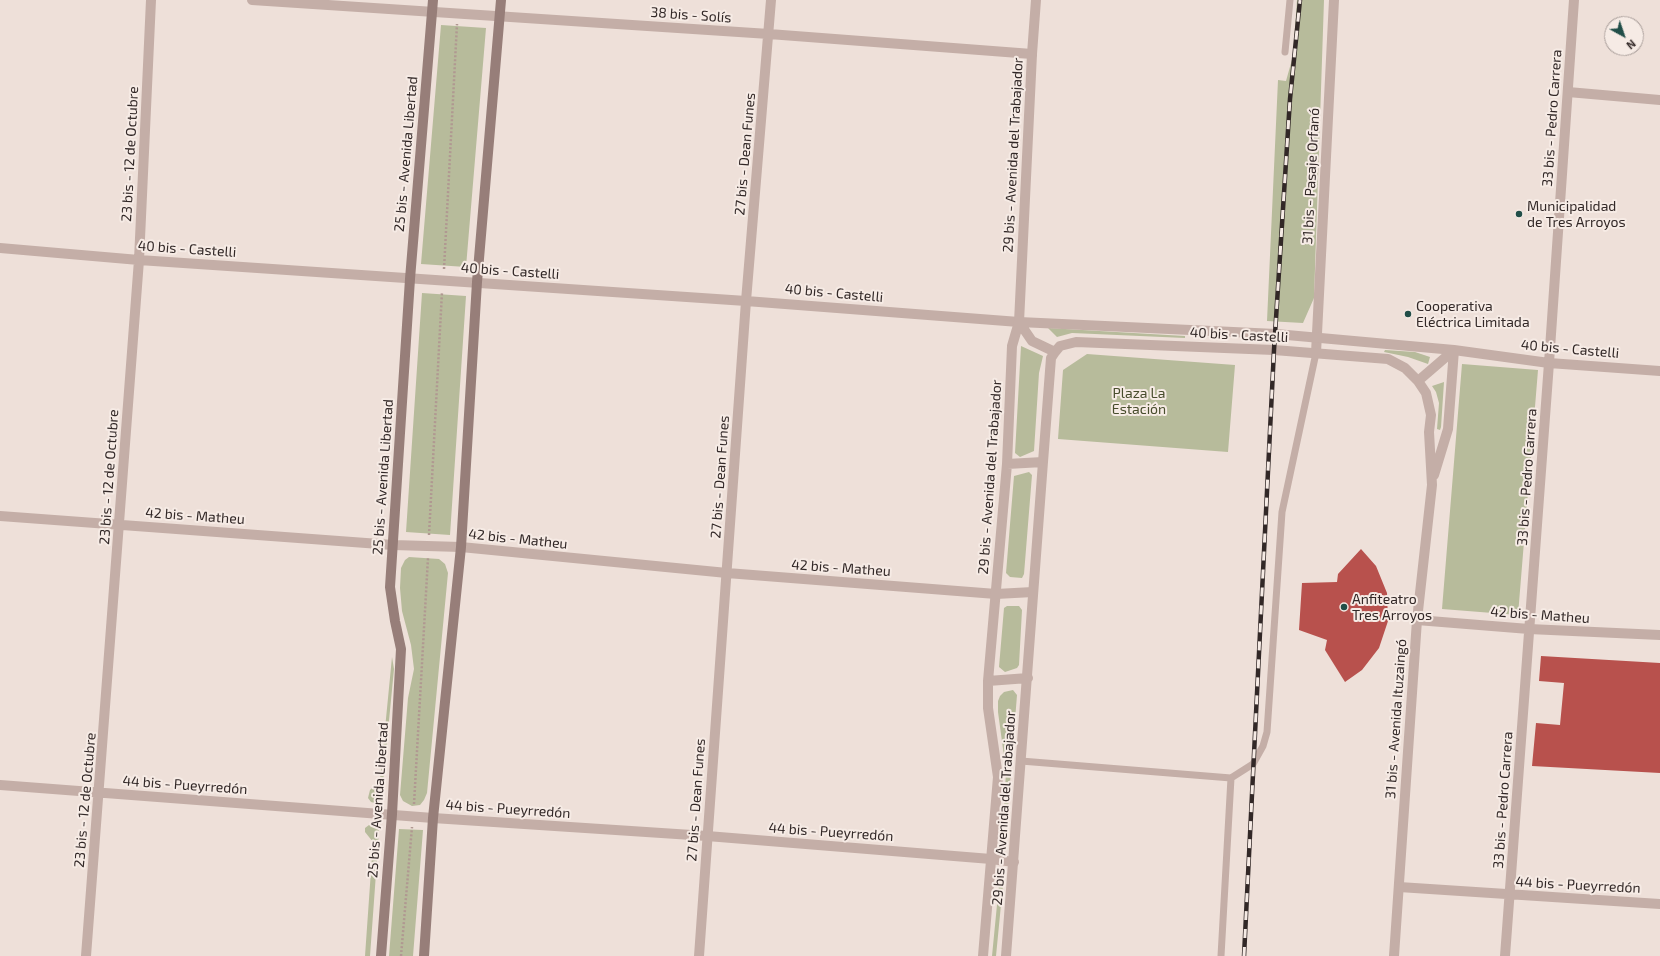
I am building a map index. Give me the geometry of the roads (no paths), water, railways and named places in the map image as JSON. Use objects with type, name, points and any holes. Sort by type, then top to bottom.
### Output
[{"type":"main road","name":"25 bis - Avenida Libertad","points":[[381,956],[392,814],[401,649],[390,587],[392,545],[410,279],[433,0]]},
{"type":"main road","points":[[424,956],[433,818],[461,547],[477,282],[501,0]]},
{"type":"street","name":"23 bis - 12 de Octubre","points":[[86,956],[100,793],[139,260],[151,0]]},
{"type":"street","name":"38 bis - Solís","points":[[252,0],[769,34],[1032,54]]},
{"type":"street","name":"27 bis - Dean Funes","points":[[698,956],[746,301],[771,0]]},
{"type":"street","name":"29 bis - Avenida del Trabajador","points":[[983,956],[998,777],[988,708],[988,682],[1007,464],[1012,346],[1019,322],[1036,0]]},
{"type":"street","name":"31 bis - Pasaje Orfanó","points":[[1316,353],[1334,0]]},
{"type":"street","name":"33 bis - Pedro Carrera","points":[[1505,956],[1574,0]]},
{"type":"street","points":[[1568,92],[1660,100]]},
{"type":"street","name":"40 bis - Castelli","points":[[0,248],[139,260],[410,279],[477,282],[1019,322],[1214,331],[1317,338],[1454,350],[1549,363],[1660,371]]},
{"type":"street","points":[[1019,322],[1032,341],[1055,352]]},
{"type":"street","points":[[1214,331],[1214,347]]},
{"type":"street","name":"40 bis - Castelli","points":[[1055,352],[1060,346],[1076,342],[1214,347],[1316,353],[1388,359],[1405,368],[1418,381]]},
{"type":"street","points":[[1418,381],[1454,350]]},
{"type":"street","name":"31 bis - Avenida Ituzaingó","points":[[1432,485],[1448,429],[1454,350]]},
{"type":"street","name":"29 bis - Avenida del Trabajador","points":[[1006,956],[1022,761],[1051,358],[1055,352]]},
{"type":"street","name":"31 bis - Avenida Ituzaingó","points":[[1394,956],[1418,620],[1432,485],[1429,432],[1431,415],[1426,393],[1418,381]]},
{"type":"street","points":[[1007,464],[1043,462]]},
{"type":"street","name":"42 bis - Matheu","points":[[0,516],[392,545],[461,547],[727,573],[996,594],[1034,592]]},
{"type":"street","name":"42 bis - Matheu","points":[[1418,620],[1529,629],[1660,636]]},
{"type":"street","points":[[988,682],[1028,678]]},
{"type":"street","name":"44 bis - Pueyrredón","points":[[0,785],[433,818],[707,836],[1014,862]]},
{"type":"street","name":"44 bis - Pueyrredón","points":[[1398,887],[1660,904]]},
{"type":"lane","points":[[1285,52],[1290,0]]},
{"type":"lane","points":[[1022,761],[1231,778],[1252,764],[1263,746],[1267,732],[1282,512],[1316,353]]},
{"type":"lane","points":[[1221,956],[1231,778]]},
{"type":"railway","points":[[1244,956],[1274,350],[1290,99],[1300,0]]},
{"type":"place","name":"Municipalidad de Tres Arroyos","points":[[1519,214]]},
{"type":"place","name":"Cooperativa Eléctrica Limitada","points":[[1408,314]]},
{"type":"place","name":"Anfiteatro Tres Arroyos","points":[[1344,607]]},
{"type":"park label","name":"Plaza La Estación","points":[[1139,402]]}]
